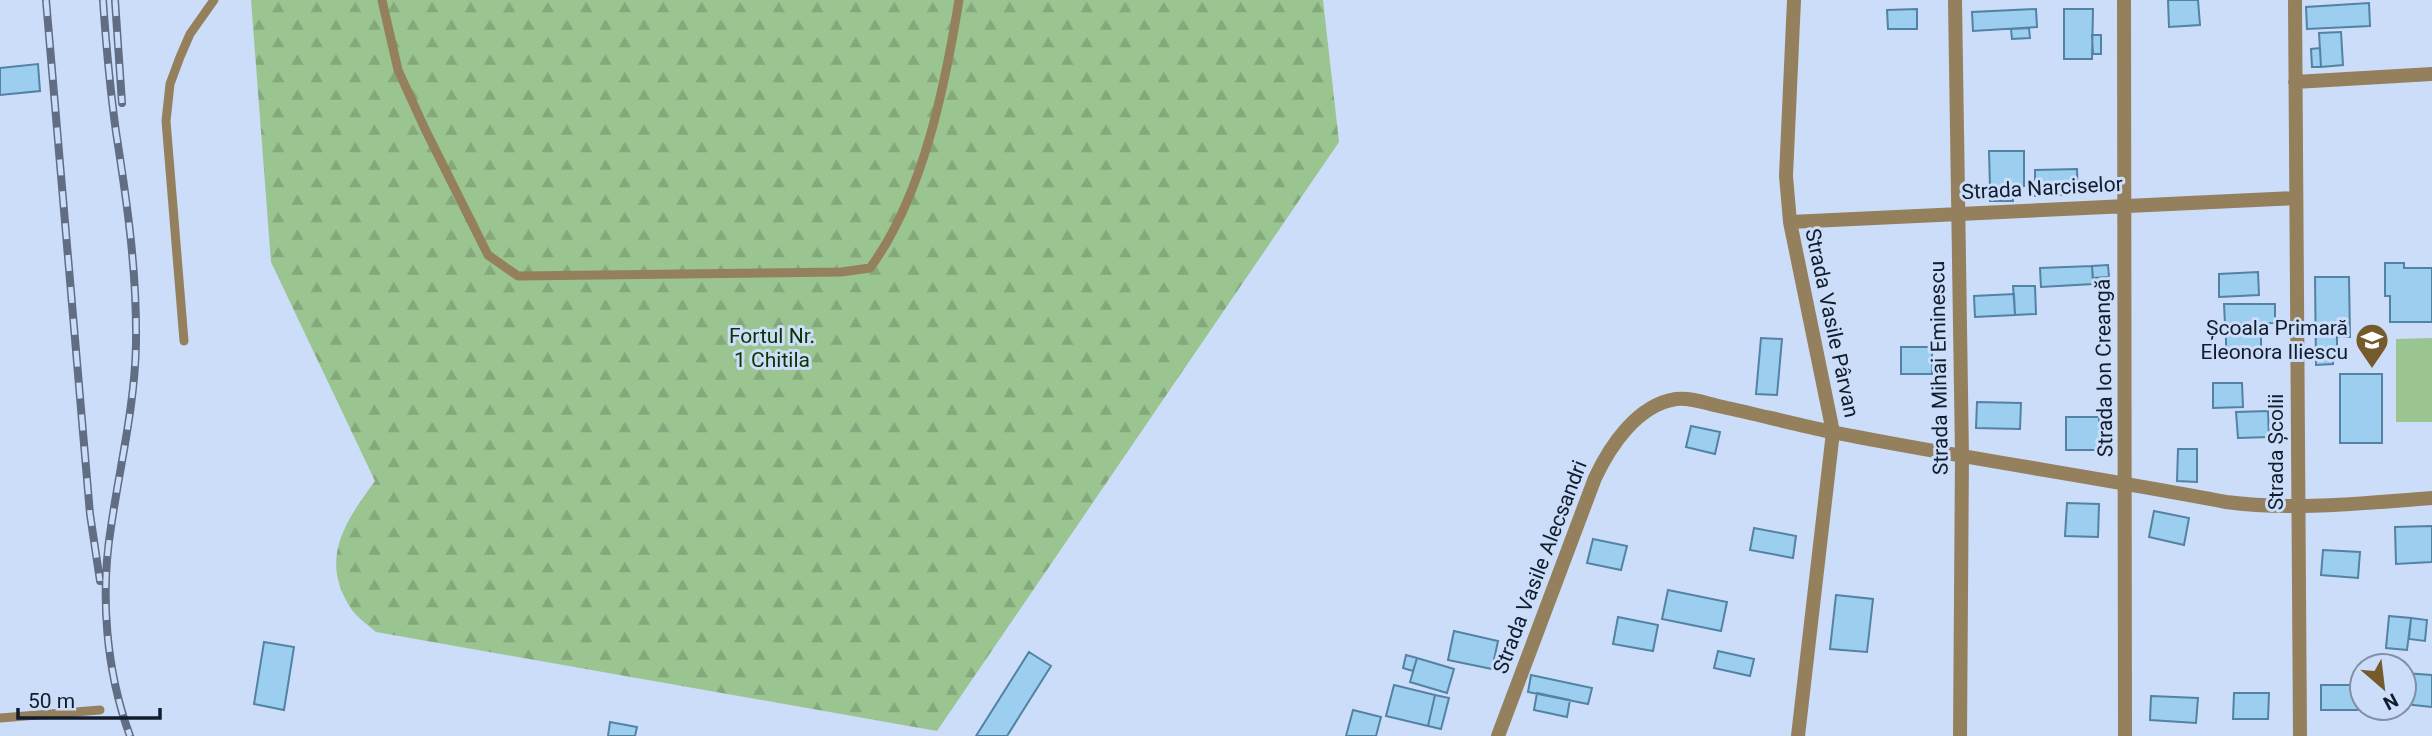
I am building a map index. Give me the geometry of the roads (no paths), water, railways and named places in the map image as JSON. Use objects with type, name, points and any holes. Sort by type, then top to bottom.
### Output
[{"type":"street","name":"Strada Vasile Pârvan","points":[[1794,0],[1786,176],[1790,222],[1833,432],[1798,736]]},
{"type":"street","name":"Strada Mihai Eminescu","points":[[1955,0],[1962,455],[1960,736]]},
{"type":"street","name":"Strada Ion Creangă","points":[[2124,0],[2125,736]]},
{"type":"street","name":"Strada Școlii","points":[[2295,0],[2300,736]]},
{"type":"street","points":[[2295,82],[2432,74]]},
{"type":"street","name":"Strada Narciselor","points":[[1790,222],[2296,198]]},
{"type":"street","name":"Strada Vasile Alecsandri","points":[[1498,736],[1595,478],[1614,442],[1639,418],[1664,403],[1686,399],[1833,432],[2265,507],[2432,498]]},
{"type":"lane","points":[[184,341],[166,121],[170,83],[180,57],[190,34],[214,0]]},
{"type":"lane","points":[[382,0],[398,70],[430,141],[488,255],[518,276],[841,272],[870,268],[883,249],[915,183],[948,67],[959,0]]},
{"type":"lane","points":[[0,718],[100,710]]},
{"type":"railway","points":[[46,0],[90,514],[100,581]]},
{"type":"railway","points":[[103,0],[112,99],[130,237],[136,316],[133,389],[111,527],[106,579],[107,633],[115,685],[130,736]]},
{"type":"railway","points":[[115,0],[122,103]]},
{"type":"place","name":"Școala Primară Eleonora Iliescu","points":[[2372,370]]},
{"type":"park label","name":"Fortul Nr. 1 Chitila","points":[[772,348]]}]
